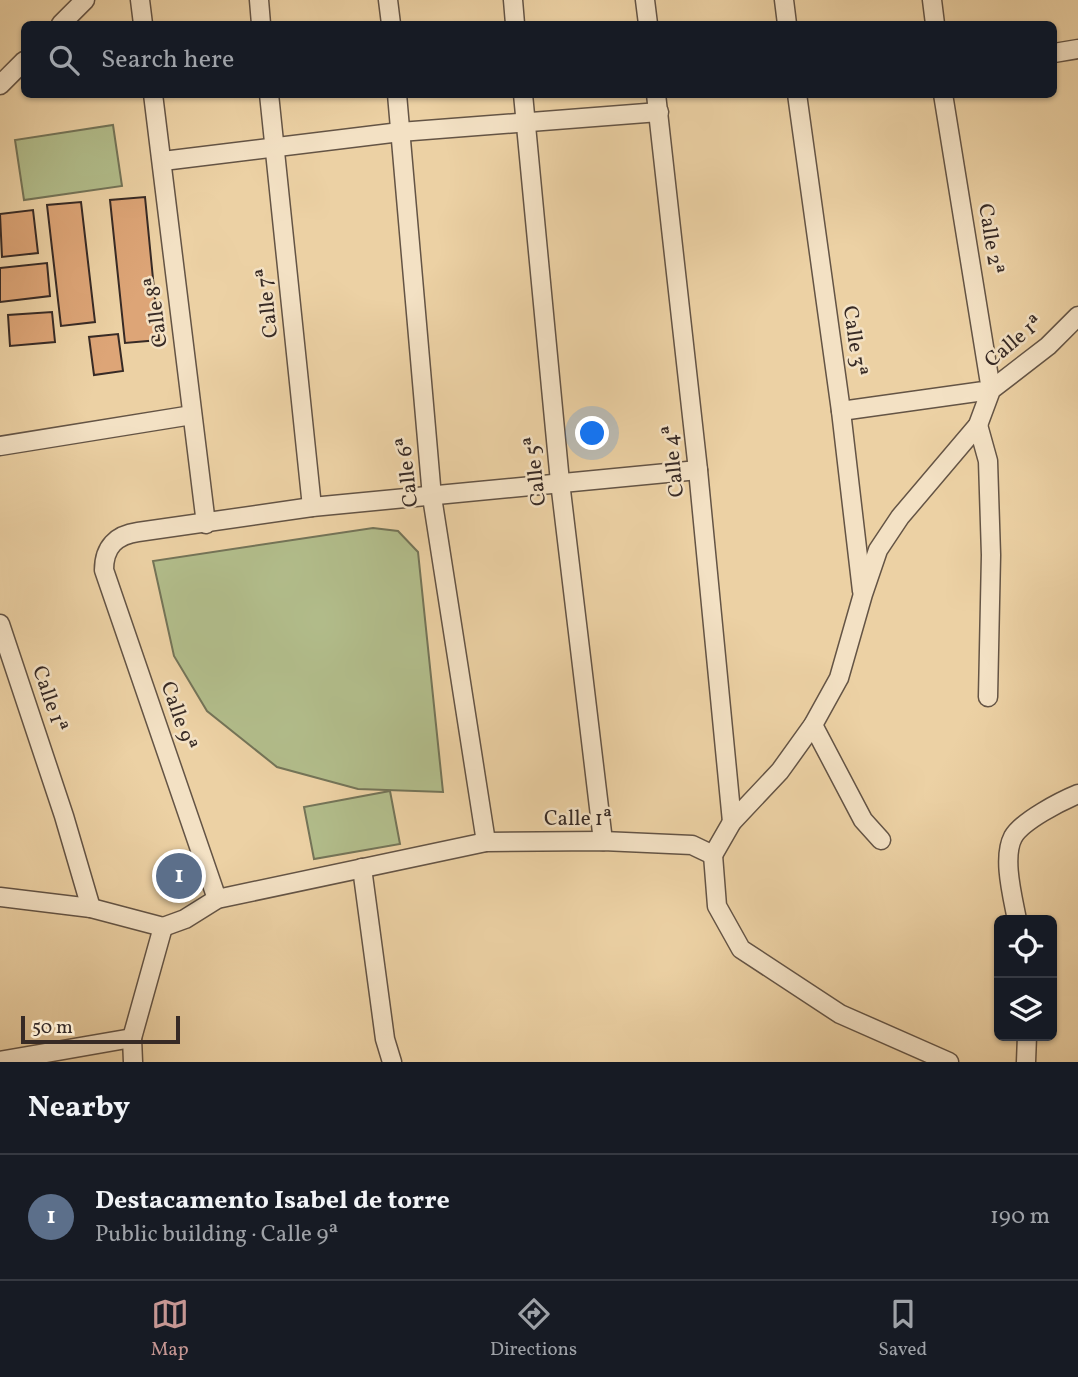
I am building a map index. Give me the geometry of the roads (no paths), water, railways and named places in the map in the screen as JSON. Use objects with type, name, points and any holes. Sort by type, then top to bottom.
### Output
[{"type":"street","points":[[64,21],[85,0]]},
{"type":"street","points":[[140,0],[143,21]]},
{"type":"street","points":[[259,0],[261,21]]},
{"type":"street","points":[[388,0],[391,21]]},
{"type":"street","points":[[513,0],[515,21]]},
{"type":"street","points":[[645,0],[648,21]]},
{"type":"street","points":[[784,0],[787,21]]},
{"type":"street","points":[[932,0],[934,21]]},
{"type":"street","points":[[1057,52],[1078,49]]},
{"type":"street","points":[[0,85],[21,64]]},
{"type":"street","name":"Calle 8ª","points":[[154,98],[206,524]]},
{"type":"street","name":"Calle 7ª","points":[[269,98],[312,507]]},
{"type":"street","name":"Calle 6ª","points":[[397,98],[432,497],[486,842]]},
{"type":"street","name":"Calle 5ª","points":[[523,98],[560,482],[603,841]]},
{"type":"street","name":"Calle 3ª","points":[[798,98],[841,411],[863,594]]},
{"type":"street","name":"Calle 2ª","points":[[944,98],[991,390]]},
{"type":"street","points":[[163,161],[400,132],[526,123],[658,103]]},
{"type":"street","name":"Calle 4ª","points":[[658,103],[698,470],[732,822]]},
{"type":"street","name":"Calle 1ª","points":[[163,927],[185,919],[217,900],[486,842],[603,841],[692,845],[713,855],[732,822],[779,771],[813,725],[839,678],[878,550],[900,517],[978,425],[991,390],[1048,346],[1078,316]]},
{"type":"street","points":[[841,411],[991,390]]},
{"type":"street","points":[[0,446],[192,415]]},
{"type":"street","points":[[978,425],[988,461],[991,555],[988,697]]},
{"type":"street","points":[[206,524],[312,507],[698,470]]},
{"type":"street","name":"Calle 9ª","points":[[206,524],[127,534],[117,538],[108,548],[104,558],[104,570],[217,900]]},
{"type":"street","name":"Calle 1ª","points":[[0,624],[64,816],[91,908]]},
{"type":"street","points":[[813,725],[863,820],[881,840]]},
{"type":"street","points":[[1016,915],[1009,857],[1013,837],[1031,820],[1078,794]]},
{"type":"street","points":[[713,855],[717,906],[741,949],[839,1014],[949,1062]]},
{"type":"street","points":[[362,868],[385,1039],[391,1062]]},
{"type":"street","points":[[0,897],[91,908],[163,927],[132,1038],[133,1062]]},
{"type":"street","points":[[0,1061],[132,1038]]},
{"type":"street","points":[[1026,1062],[1027,1041]]},
{"type":"place","name":"Destacamento Isabel de torre","points":[[179,876]]}]
